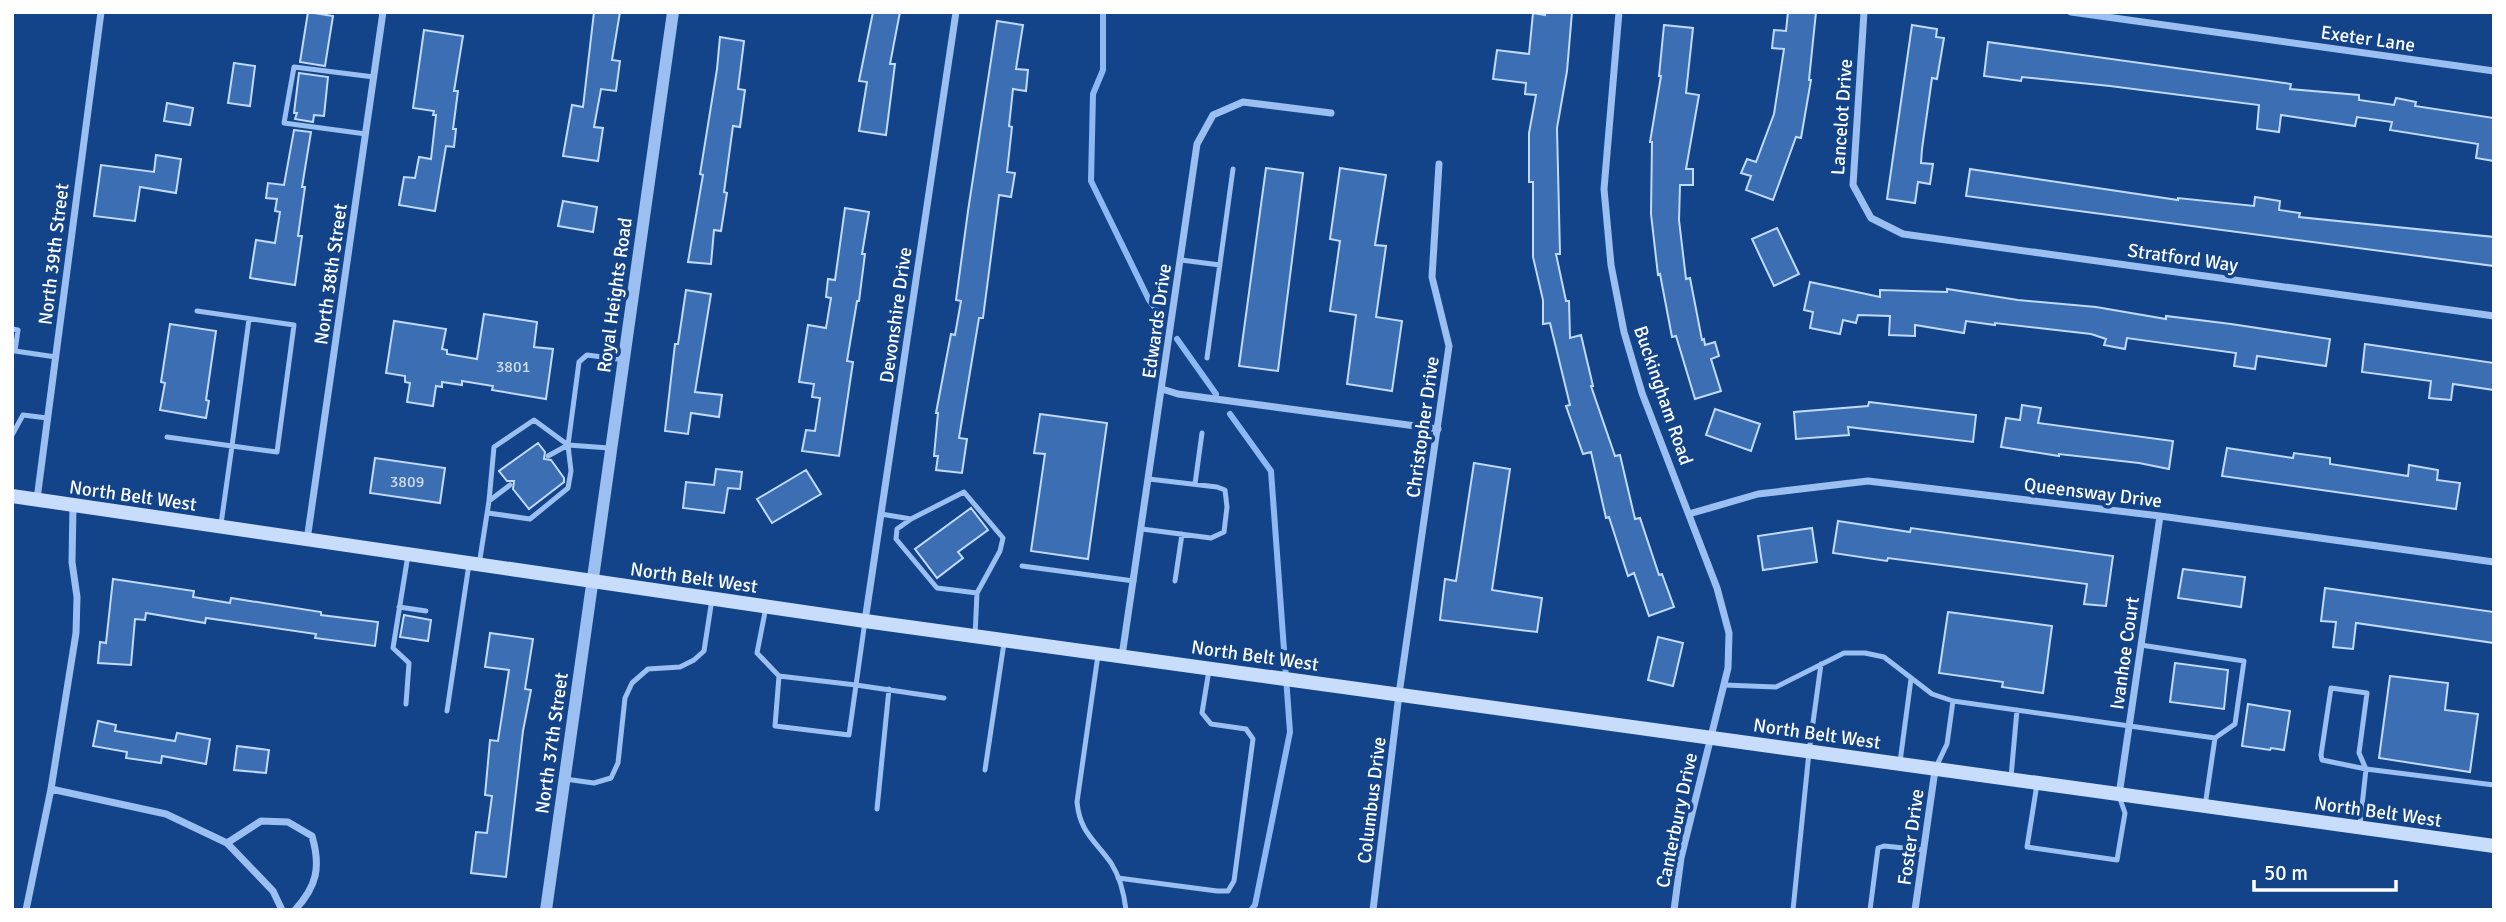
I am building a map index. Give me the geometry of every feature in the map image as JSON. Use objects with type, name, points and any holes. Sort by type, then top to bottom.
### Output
[{"type":"main road","name":"North Belt West","points":[[12,496],[865,621],[2494,846]]},
{"type":"street","name":"North 39th Street","points":[[37,500],[101,12]]},
{"type":"street","name":"North 38th Street","points":[[307,540],[383,12]]},
{"type":"street","name":"Royal Heights Road","points":[[594,582],[673,12]]},
{"type":"street","name":"Devonshire Drive","points":[[865,621],[956,12]]},
{"type":"street","name":"Buckingham Road","points":[[1619,12],[1604,189],[1611,265],[1624,332],[1642,393],[1717,588],[1729,633],[1728,668],[1710,737]]},
{"type":"street","name":"Lancelot Drive","points":[[1864,12],[1853,185],[1871,218]]},
{"type":"street","name":"Exeter Lane","points":[[2071,12],[2494,71]]},
{"type":"street","name":"Edwards Drive","points":[[1122,656],[1197,144],[1213,115],[1243,102],[1331,113]]},
{"type":"street","name":"Christopher Drive","points":[[1399,694],[1449,346],[1432,277],[1439,164]]},
{"type":"street","name":"Stratford Way","points":[[1871,218],[1903,234],[2494,316]]},
{"type":"street","points":[[1162,389],[1178,394],[1438,429]]},
{"type":"street","name":"Queensway Drive","points":[[1689,514],[1758,495],[1868,481],[2160,516],[2494,562]]},
{"type":"street","points":[[26,910],[51,789],[76,632],[77,597],[72,562],[73,506]]},
{"type":"street","name":"Ivanhoe Court","points":[[2118,795],[2160,516]]},
{"type":"street","name":"North 37th Street","points":[[546,910],[594,582]]},
{"type":"street","name":"Columbus Drive","points":[[1373,910],[1399,694]]},
{"type":"street","name":"Canterbury Drive","points":[[1674,910],[1681,858],[1710,737]]},
{"type":"street","name":"Foster Drive","points":[[1915,910],[1935,770]]},
{"type":"street","points":[[51,789],[166,814],[227,843],[273,891],[282,910]]},
{"type":"street","points":[[227,843],[261,821],[288,822],[312,836],[318,856],[315,877],[307,896],[295,910]]},
{"type":"lane","points":[[366,134],[284,123],[294,67],[374,77]]},
{"type":"lane","points":[[1207,358],[1233,169]]},
{"type":"lane","points":[[1181,260],[1220,265]]},
{"type":"lane","points":[[167,437],[277,452],[294,325],[197,311]]},
{"type":"lane","points":[[220,527],[249,320]]},
{"type":"lane","points":[[12,329],[18,330],[15,351],[56,357]]},
{"type":"lane","points":[[488,513],[530,519],[568,488],[571,471],[568,445],[579,362],[587,355],[625,360]]},
{"type":"lane","points":[[12,435],[23,415],[47,418]]},
{"type":"lane","points":[[447,711],[474,565],[488,513],[494,447],[534,420],[568,445],[612,448]]},
{"type":"lane","points":[[1195,484],[1202,433]]},
{"type":"lane","points":[[548,456],[568,445]]},
{"type":"lane","points":[[1142,529],[1211,538],[1223,532],[1227,507],[1225,491],[1217,487],[1149,480]]},
{"type":"lane","points":[[489,501],[510,485]]},
{"type":"lane","points":[[975,636],[977,593],[1000,551],[1003,538],[964,492],[897,529],[895,539],[937,588],[977,593]]},
{"type":"lane","points":[[881,514],[911,519]]},
{"type":"lane","points":[[1175,581],[1182,534]]},
{"type":"lane","points":[[406,704],[409,663],[393,648],[408,555]]},
{"type":"lane","points":[[1022,566],[1134,581]]},
{"type":"lane","points":[[565,779],[594,783],[611,778],[618,763],[625,698],[632,683],[648,669],[680,667],[704,651],[712,599]]},
{"type":"lane","points":[[400,607],[426,611]]},
{"type":"lane","points":[[766,607],[757,653],[779,676],[944,698]]},
{"type":"lane","points":[[779,676],[775,726],[849,735],[865,621]]},
{"type":"lane","points":[[985,770],[1005,640]]},
{"type":"lane","points":[[1724,685],[1776,687],[1844,653],[1865,653],[1884,657],[1932,694],[1953,701],[2215,738],[2235,724],[2244,661],[2141,645]]},
{"type":"lane","points":[[1099,653],[1077,802],[1078,820],[1112,865],[1124,891],[1126,910]]},
{"type":"lane","points":[[1793,910],[1821,664]]},
{"type":"lane","points":[[1118,878],[1228,891],[1234,881],[1253,739],[1245,729],[1211,724],[1202,713],[1209,668]]},
{"type":"lane","points":[[1900,765],[1911,679]]},
{"type":"lane","points":[[2360,828],[2366,769],[2359,752],[2367,693],[2330,688],[2320,755],[2322,760],[2366,769],[2494,785]]},
{"type":"lane","points":[[877,809],[889,689]]},
{"type":"lane","points":[[1935,770],[1947,744],[1953,701]]},
{"type":"lane","points":[[2011,780],[2017,710]]},
{"type":"lane","points":[[2205,807],[2215,738]]},
{"type":"lane","points":[[2036,784],[2027,847],[2117,860],[2125,813],[2118,795]]},
{"type":"lane","points":[[1871,910],[1878,848],[1884,846],[1924,850]]},
{"type":"building","points":[[308,12],[333,16],[325,66],[300,62]]},
{"type":"building","points":[[594,12],[620,12],[612,60],[620,61],[616,91],[601,89],[594,127],[603,128],[598,161],[563,156],[572,105],[583,107]]},
{"type":"building","points":[[873,12],[900,12],[890,64],[895,64],[886,135],[859,131],[867,82],[859,81]]},
{"type":"building","points":[[1545,12],[1572,12],[1567,71],[1557,128],[1560,254],[1556,254],[1566,301],[1569,301],[1570,338],[1581,335],[1591,386],[1615,456],[1620,455],[1635,519],[1640,518],[1659,575],[1662,574],[1674,607],[1649,616],[1634,573],[1628,576],[1609,517],[1606,518],[1591,452],[1583,454],[1566,406],[1570,405],[1550,323],[1543,324],[1543,300],[1533,257],[1533,182],[1529,182],[1529,133],[1536,95],[1525,94],[1526,83],[1493,79],[1497,50],[1529,54],[1533,13],[1545,15]]},
{"type":"building","points":[[1788,12],[1816,12],[1811,80],[1801,138],[1796,137],[1773,200],[1746,190],[1751,176],[1741,173],[1747,159],[1756,162],[1774,114],[1784,49],[1772,48],[1774,30],[1786,31]]},
{"type":"building","points":[[997,21],[1023,25],[1016,69],[1028,70],[1026,91],[1013,89],[1007,172],[1015,173],[1011,197],[999,195],[983,318],[979,318],[959,438],[967,439],[962,473],[936,470],[936,413],[951,334],[955,335],[961,301],[956,300]]},
{"type":"building","points":[[1664,25],[1693,28],[1686,93],[1699,95],[1686,169],[1693,169],[1693,185],[1680,185],[1679,220],[1686,279],[1690,278],[1702,340],[1704,339],[1705,345],[1715,342],[1719,356],[1711,359],[1721,391],[1695,399],[1676,336],[1672,337],[1660,274],[1658,275],[1651,214],[1650,142],[1661,76]]},
{"type":"building","points":[[1912,25],[1937,29],[1936,37],[1944,38],[1937,79],[1932,78],[1922,149],[1921,163],[1933,164],[1930,184],[1918,182],[1915,203],[1887,199]]},
{"type":"building","points":[[424,30],[463,36],[454,91],[458,91],[453,129],[456,129],[454,147],[446,146],[435,211],[399,205],[404,177],[415,178],[419,157],[431,159],[436,115],[433,115],[434,111],[413,108]]},
{"type":"building","points":[[720,37],[744,41],[738,89],[745,90],[740,127],[733,126],[721,231],[714,230],[711,264],[688,262],[703,175],[700,174]]},
{"type":"building","points":[[1988,42],[2291,84],[2290,89],[2359,95],[2359,100],[2394,105],[2396,98],[2416,102],[2415,106],[2494,118],[2494,161],[2476,158],[2478,144],[2390,130],[2392,122],[2357,117],[2355,126],[2281,115],[2279,132],[2257,129],[2259,105],[2110,86],[1984,76]]},
{"type":"building","points":[[234,63],[255,66],[250,106],[228,103]]},
{"type":"building","points":[[299,73],[328,77],[324,116],[314,115],[313,122],[295,119]]},
{"type":"building","points":[[167,103],[193,108],[190,125],[164,121]]},
{"type":"building","points":[[294,130],[311,132],[302,187],[305,187],[298,236],[302,236],[295,285],[250,278],[256,240],[275,243],[280,212],[275,211],[277,199],[266,198],[268,183],[284,185]]},
{"type":"building","points":[[156,155],[181,159],[176,193],[140,187],[135,221],[94,216],[101,165],[154,172]]},
{"type":"building","points":[[1266,168],[1303,173],[1278,371],[1239,366]]},
{"type":"building","points":[[1340,168],[1386,175],[1375,245],[1386,246],[1376,317],[1402,321],[1392,391],[1347,384],[1356,315],[1330,311],[1340,241],[1330,239]]},
{"type":"building","points":[[1970,169],[2178,200],[2254,206],[2255,197],[2280,201],[2279,210],[2300,213],[2299,217],[2494,237],[2494,266],[1966,196]]},
{"type":"building","points":[[563,201],[597,207],[593,232],[558,226]]},
{"type":"building","points":[[845,208],[869,212],[862,254],[865,254],[859,301],[847,361],[853,362],[839,456],[802,451],[806,430],[815,431],[820,398],[812,397],[814,384],[799,382],[808,325],[826,328],[831,298],[826,297],[828,279],[835,280]]},
{"type":"building","points":[[1777,228],[1799,274],[1774,286],[1752,239]]},
{"type":"building","points":[[1810,282],[1880,297],[1880,290],[1947,292],[1947,289],[2330,339],[2326,366],[2257,356],[2255,369],[2234,366],[2236,353],[2127,338],[2125,349],[2104,345],[2106,339],[2091,334],[1995,323],[1966,321],[1964,333],[1915,325],[1915,336],[1889,335],[1890,316],[1858,315],[1856,323],[1843,320],[1840,334],[1810,328],[1813,312],[1804,310]]},
{"type":"building","points":[[686,290],[711,294],[695,392],[722,395],[719,417],[691,413],[688,434],[665,431],[675,344],[678,344]]},
{"type":"building","points":[[484,314],[537,322],[534,347],[553,349],[546,399],[492,390],[493,386],[462,381],[462,385],[442,382],[442,387],[436,386],[433,406],[407,402],[410,383],[405,382],[405,376],[386,373],[394,321],[446,329],[442,349],[447,350],[447,354],[477,359]]},
{"type":"building","points":[[170,324],[216,331],[206,418],[160,410],[165,383],[161,382]]},
{"type":"building","points":[[2365,344],[2494,363],[2494,390],[2453,384],[2451,400],[2429,398],[2431,381],[2362,372]]},
{"type":"building","points":[[1869,402],[1976,415],[1973,442],[1848,427],[1849,435],[1796,439],[1794,412],[1868,406]]},
{"type":"building","points":[[2022,405],[2041,408],[2038,423],[2173,441],[2169,469],[2001,447],[2006,418],[2020,420]]},
{"type":"building","points":[[1715,409],[1760,424],[1751,451],[1706,435]]},
{"type":"building","points":[[1040,414],[1107,423],[1088,559],[1031,551],[1045,454],[1034,453]]},
{"type":"building","points":[[538,443],[545,452],[544,459],[551,460],[564,482],[529,509],[513,489],[514,481],[507,481],[499,471]]},
{"type":"building","points":[[2227,448],[2293,458],[2294,453],[2330,458],[2330,464],[2408,476],[2409,465],[2438,470],[2437,480],[2460,483],[2456,509],[2222,476]]},
{"type":"building","points":[[375,458],[445,468],[440,503],[370,493]]},
{"type":"building","points":[[1474,463],[1510,469],[1492,590],[1542,598],[1537,632],[1440,620],[1445,579],[1456,581]]},
{"type":"building","points":[[716,469],[742,472],[740,489],[728,488],[724,513],[683,508],[686,482],[714,485]]},
{"type":"building","points":[[806,470],[821,494],[772,523],[757,499]]},
{"type":"building","points":[[971,508],[988,530],[958,552],[963,558],[937,578],[915,549]]},
{"type":"building","points":[[1838,521],[1910,532],[1911,528],[2113,556],[2106,606],[2084,604],[2087,584],[1833,553]]},
{"type":"building","points":[[1812,528],[1817,562],[1763,570],[1758,536]]},
{"type":"building","points":[[2183,569],[2245,577],[2241,607],[2178,598]]},
{"type":"building","points":[[113,579],[194,591],[193,597],[230,603],[231,598],[321,612],[321,615],[378,622],[375,646],[315,638],[316,634],[206,618],[205,623],[146,613],[145,620],[135,619],[131,665],[98,663],[100,642],[106,643]]},
{"type":"building","points":[[2325,588],[2494,612],[2494,643],[2356,623],[2353,649],[2333,647],[2336,622],[2321,621]]},
{"type":"building","points":[[1948,612],[2052,626],[2043,693],[2002,687],[2003,682],[1939,673]]},
{"type":"building","points":[[404,615],[431,620],[428,641],[400,637]]},
{"type":"building","points":[[490,633],[533,639],[525,689],[531,690],[523,731],[506,877],[471,873],[476,832],[487,833],[492,796],[485,795],[490,740],[498,741],[509,670],[485,667]]},
{"type":"building","points":[[1658,637],[1683,643],[1673,686],[1648,680]]},
{"type":"building","points":[[2175,663],[2228,670],[2224,709],[2170,702]]},
{"type":"building","points":[[2390,676],[2448,683],[2445,710],[2478,714],[2470,772],[2379,758]]},
{"type":"building","points":[[2248,704],[2290,711],[2284,750],[2242,746]]},
{"type":"building","points":[[98,721],[116,725],[115,731],[175,741],[177,733],[210,739],[206,764],[162,756],[161,763],[126,758],[127,752],[93,746]]},
{"type":"building","points":[[237,746],[269,750],[266,773],[234,770]]},
{"type":"waterway","points":[[1103,12],[1103,70],[1093,94],[1091,181],[1149,300],[1162,317]]},
{"type":"waterway","points":[[1177,339],[1216,394]]},
{"type":"waterway","points":[[1230,414],[1271,471],[1290,732],[1255,905],[1251,910]]}]
